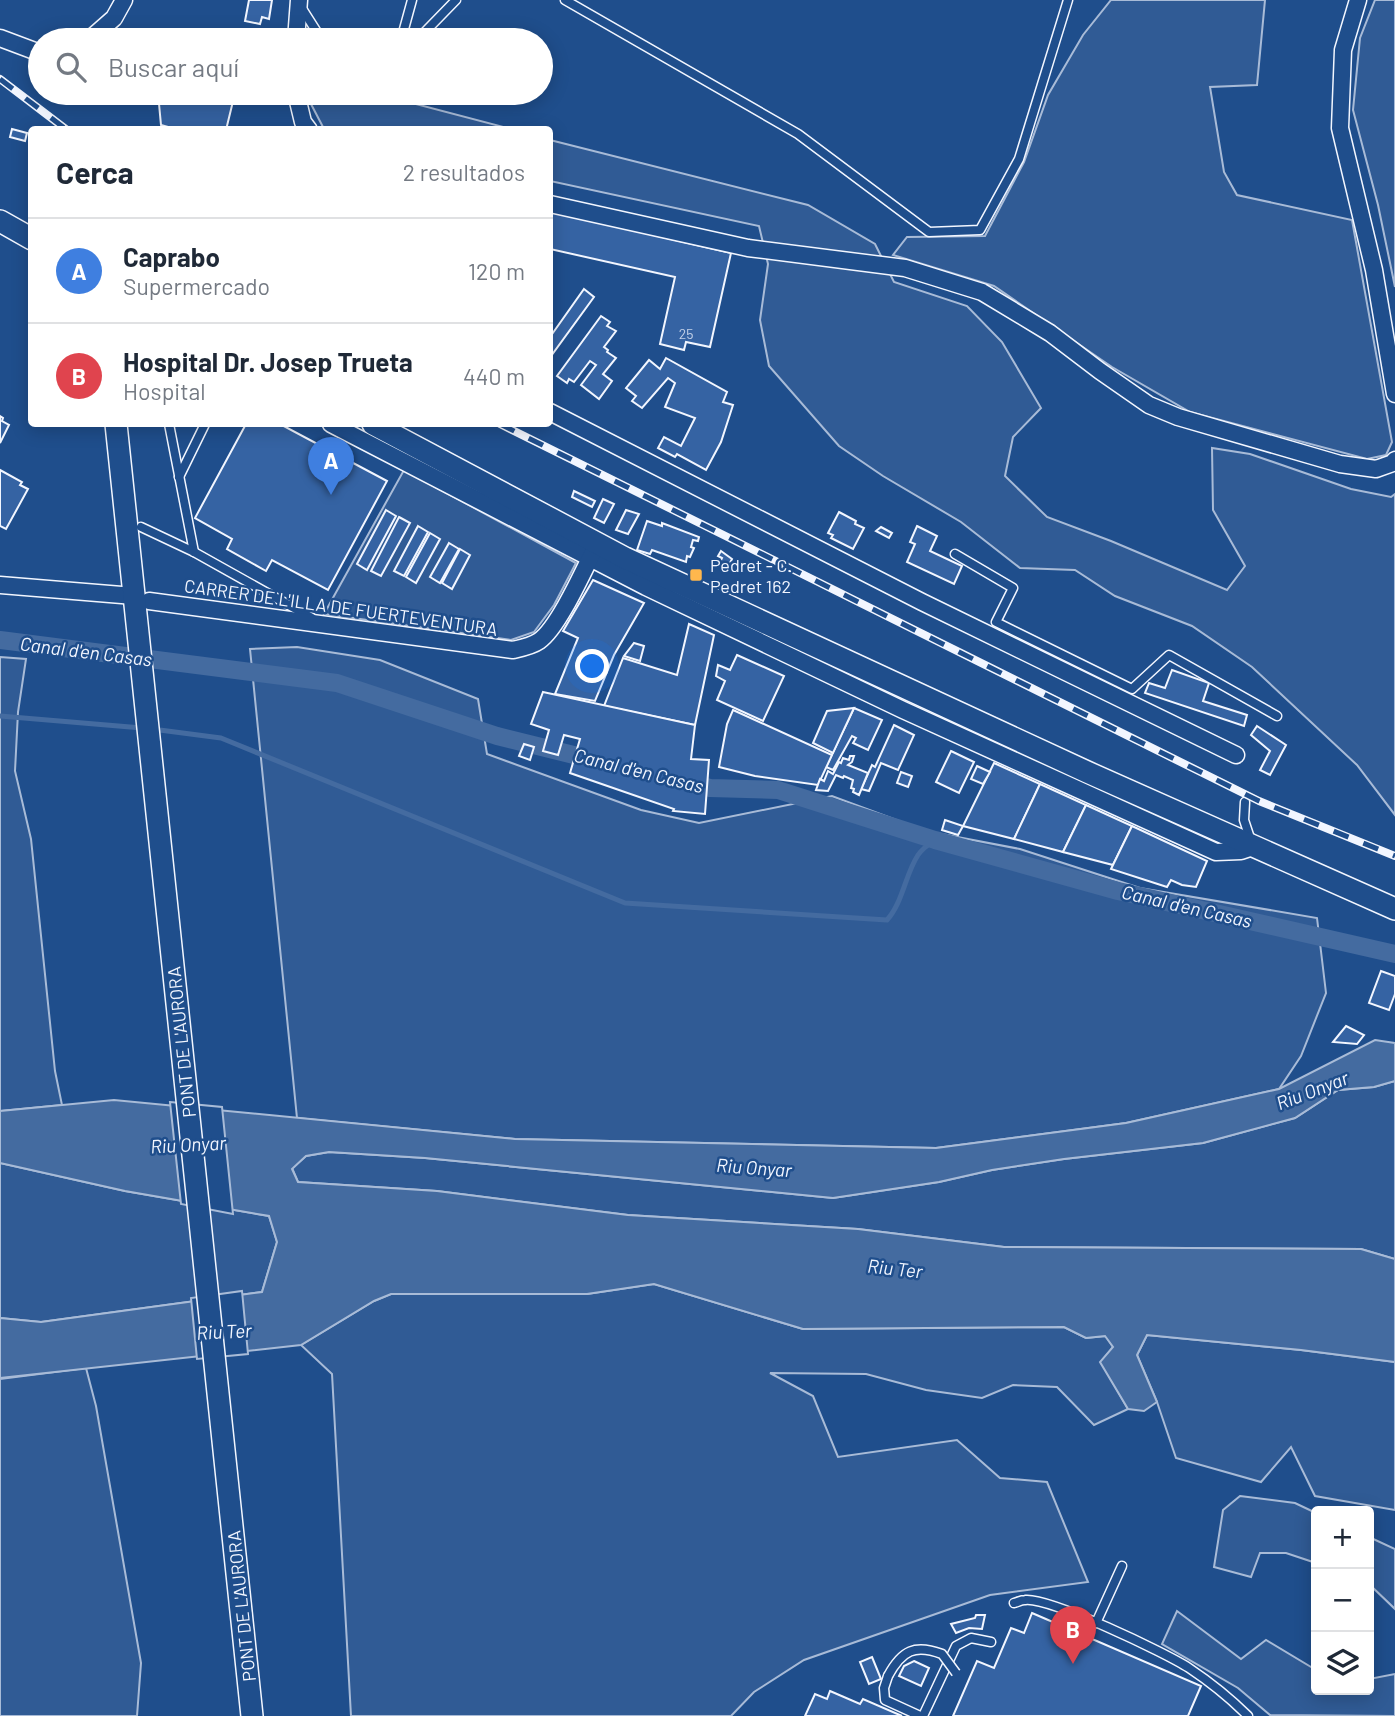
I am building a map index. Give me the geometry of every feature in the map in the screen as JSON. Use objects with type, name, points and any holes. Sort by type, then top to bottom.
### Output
[{"type":"main road","points":[[0,221],[28,237]]},
{"type":"main road","points":[[116,427],[143,609]]},
{"type":"main road","points":[[130,427],[141,527],[143,609]]},
{"type":"main road","points":[[378,427],[594,551],[625,558],[1253,847],[1395,909]]},
{"type":"main road","name":"PONT DE L'AURORA","points":[[143,609],[252,1716]]},
{"type":"main road","name":"PONT DE L'AURORA","points":[[143,609],[266,1716]]},
{"type":"street","points":[[103,28],[114,18],[124,0]]},
{"type":"street","points":[[1359,0],[1343,50],[1340,128],[1374,270],[1395,394]]},
{"type":"street","points":[[297,28],[299,2]]},
{"type":"street","points":[[0,38],[28,48]]},
{"type":"street","points":[[299,105],[306,126]]},
{"type":"street","points":[[553,205],[748,248],[905,268],[982,292],[1050,333],[1149,405],[1178,417],[1340,464],[1376,469],[1395,460]]},
{"type":"street","points":[[553,413],[993,629],[1236,755]]},
{"type":"street","points":[[337,427],[594,551]]},
{"type":"street","name":"CARRER DE L'ILLA DE FUERTEVENTURA","points":[[0,585],[143,609],[324,624],[503,649],[524,648],[541,640],[547,633],[594,551]]},
{"type":"lane","points":[[404,28],[412,0]]},
{"type":"lane","points":[[429,28],[456,0]]},
{"type":"lane","points":[[565,0],[798,134],[929,232],[980,230],[1019,159],[1068,0]]},
{"type":"lane","points":[[299,2],[315,28]]},
{"type":"lane","points":[[170,427],[194,552]]},
{"type":"lane","points":[[179,477],[204,427]]},
{"type":"lane","points":[[141,527],[194,552],[324,624]]},
{"type":"lane","points":[[955,554],[1013,588],[993,629],[1132,689],[1169,655],[1277,716]]},
{"type":"lane","points":[[1245,802],[1244,820],[1253,847]]},
{"type":"lane","points":[[1096,1623],[1122,1566]]},
{"type":"lane","points":[[1014,1603],[1026,1600],[1072,1612],[1186,1666],[1232,1700],[1248,1716]]},
{"type":"lane","points":[[956,1673],[942,1654],[919,1648],[908,1652],[896,1661],[888,1676],[884,1688],[885,1700],[921,1716],[956,1646],[971,1638],[991,1642]]},
{"type":"shaded area","points":[[1111,0],[1265,0],[1257,85],[1210,87],[1224,172],[1237,195],[1352,220],[1392,442],[1386,455],[1367,459],[1190,412],[1112,367],[994,286],[893,255],[907,237],[985,236],[1024,162],[1048,95],[1083,35]]},
{"type":"shaded area","points":[[1375,0],[1395,0],[1395,287],[1378,205],[1353,110],[1360,38]]},
{"type":"shaded area","points":[[312,105],[420,105],[500,126],[322,126]]},
{"type":"shaded area","points":[[553,141],[808,205],[875,244],[894,282],[967,306],[1002,342],[1041,408],[1013,437],[1005,476],[1047,517],[1227,590],[1245,566],[1213,510],[1212,448],[1250,454],[1351,489],[1391,497],[1395,494],[1395,815],[1357,765],[1252,667],[1192,626],[1115,596],[1075,570],[1020,568],[961,522],[883,476],[839,446],[769,366],[760,320],[768,264],[759,226],[553,182]]},
{"type":"shaded area","points":[[404,470],[576,563],[554,605],[534,632],[511,640],[324,614]]},
{"type":"shaded area","points":[[297,647],[380,660],[478,699],[487,754],[641,810],[699,823],[832,796],[926,831],[1020,849],[1140,888],[1317,918],[1326,993],[1301,1056],[1279,1089],[1126,1123],[936,1148],[515,1139],[297,1118],[250,649]]},
{"type":"shaded area","points":[[0,657],[26,659],[18,712],[15,771],[31,839],[55,1071],[62,1105],[0,1111]]},
{"type":"shaded area","points":[[1395,1081],[1395,1259],[1361,1249],[1004,1247],[858,1229],[628,1215],[437,1191],[298,1182],[292,1168],[306,1156],[329,1152],[425,1158],[833,1198],[1064,1159],[1203,1143],[1295,1118],[1338,1090],[1374,1087]]},
{"type":"shaded area","points":[[0,1163],[125,1191],[269,1216],[277,1242],[262,1292],[41,1322],[0,1318]]},
{"type":"shaded area","points":[[654,1284],[803,1329],[1064,1327],[1086,1338],[1106,1336],[1113,1347],[1101,1362],[1128,1409],[1094,1425],[1057,1387],[1013,1385],[982,1398],[926,1390],[866,1374],[770,1373],[813,1396],[838,1457],[957,1440],[1000,1478],[1047,1482],[1088,1582],[990,1595],[804,1660],[754,1692],[731,1716],[351,1716],[332,1374],[301,1345],[374,1301],[391,1294],[587,1294]]},
{"type":"shaded area","points":[[1147,1335],[1395,1362],[1395,1510],[1315,1496],[1291,1447],[1261,1482],[1176,1458],[1137,1355]]},
{"type":"shaded area","points":[[86,1368],[96,1406],[141,1663],[137,1716],[0,1716],[0,1379]]},
{"type":"shaded area","points":[[1240,1496],[1295,1503],[1311,1511],[1311,1561],[1286,1553],[1260,1553],[1251,1577],[1214,1567],[1223,1510]]},
{"type":"shaded area","points":[[1374,1539],[1395,1549],[1395,1609],[1374,1589]]},
{"type":"shaded area","points":[[1177,1611],[1241,1659],[1266,1640],[1311,1667],[1311,1695],[1374,1695],[1374,1678],[1395,1674],[1395,1716],[1270,1715],[1238,1688],[1162,1644]]},
{"type":"water","points":[[1375,1040],[1395,1043],[1395,1081],[1374,1087],[1338,1090],[1295,1118],[1203,1143],[1064,1159],[833,1198],[425,1158],[329,1152],[306,1156],[292,1169],[298,1182],[437,1191],[628,1215],[858,1229],[1004,1247],[1361,1249],[1395,1259],[1395,1362],[1147,1335],[1137,1355],[1157,1402],[1144,1411],[1128,1409],[1100,1362],[1113,1347],[1105,1336],[1086,1338],[1064,1327],[803,1329],[654,1284],[587,1294],[391,1294],[374,1301],[301,1345],[0,1378],[0,1318],[41,1322],[262,1292],[277,1242],[269,1216],[125,1191],[0,1163],[0,1111],[114,1100],[515,1139],[936,1148],[1126,1123],[1279,1089]]},
{"type":"pier","points":[[170,1102],[222,1107],[233,1214],[181,1204]]},
{"type":"pier","points":[[242,1291],[248,1354],[197,1359],[191,1298]]},
{"type":"building","points":[[249,0],[272,0],[269,19],[262,17],[260,24],[245,21]]},
{"type":"building","points":[[159,105],[232,105],[227,126],[161,125]]},
{"type":"building","points":[[12,129],[27,133],[25,141],[10,137]]},
{"type":"building","points":[[553,212],[731,253],[710,347],[686,342],[684,350],[660,344],[675,277],[553,250]]},
{"type":"building","points":[[584,289],[594,297],[553,353],[553,333]]},
{"type":"building","points":[[601,316],[610,322],[607,326],[616,331],[604,347],[616,358],[603,374],[612,381],[599,399],[581,385],[596,365],[590,361],[574,382],[569,379],[567,383],[557,376]]},
{"type":"building","points":[[666,358],[727,392],[723,402],[733,405],[721,442],[706,470],[677,454],[675,457],[658,448],[664,437],[681,446],[695,418],[665,407],[675,383],[668,378],[642,408],[632,401],[636,396],[626,388],[649,360],[660,369]]},
{"type":"building","points":[[0,416],[2,421],[9,425],[0,443]]},
{"type":"building","points":[[244,427],[286,427],[387,481],[328,590],[272,560],[266,571],[227,549],[232,539],[195,518]]},
{"type":"building","points":[[0,470],[22,482],[20,485],[28,489],[6,529],[0,526]]},
{"type":"building","points":[[574,491],[595,501],[592,507],[572,497]]},
{"type":"building","points":[[603,499],[614,504],[604,523],[594,518]]},
{"type":"building","points":[[386,510],[396,516],[367,570],[357,564]]},
{"type":"building","points":[[626,510],[639,514],[628,534],[616,530]]},
{"type":"building","points":[[839,512],[864,528],[853,549],[831,538],[833,535],[828,533]]},
{"type":"building","points":[[399,517],[410,523],[381,576],[371,571]]},
{"type":"building","points":[[647,521],[662,526],[662,523],[699,537],[698,541],[693,540],[691,547],[694,548],[690,557],[687,556],[686,562],[652,550],[650,554],[637,550]]},
{"type":"building","points":[[418,526],[428,532],[404,576],[394,571]]},
{"type":"building","points":[[917,526],[937,536],[930,551],[962,566],[954,584],[907,562],[915,544],[910,542]]},
{"type":"building","points":[[881,527],[892,533],[889,538],[876,531]]},
{"type":"building","points":[[430,533],[440,539],[416,583],[406,577]]},
{"type":"building","points":[[449,543],[459,549],[440,583],[430,577]]},
{"type":"building","points":[[460,549],[470,555],[452,589],[442,583]]},
{"type":"building","points":[[721,551],[732,559],[729,565],[720,562],[722,558],[718,556]]},
{"type":"building","points":[[593,580],[644,603],[614,655],[595,701],[555,694],[578,638],[563,631]]},
{"type":"building","points":[[689,624],[714,635],[695,725],[604,706],[623,658],[677,675]]},
{"type":"building","points":[[634,643],[644,646],[640,661],[624,656]]},
{"type":"building","points":[[737,655],[784,676],[763,721],[717,700],[725,681],[716,676],[718,665],[730,670]]},
{"type":"building","points":[[1172,670],[1209,683],[1203,701],[1247,715],[1244,726],[1145,693],[1149,683],[1165,688]]},
{"type":"building","points":[[543,692],[695,725],[691,759],[709,760],[705,814],[673,811],[674,809],[570,773],[580,739],[564,735],[558,755],[543,751],[549,730],[531,724]]},
{"type":"building","points":[[854,708],[882,720],[868,750],[853,743],[856,738],[852,736],[833,770],[826,767]]},
{"type":"building","points":[[854,708],[833,753],[813,743],[827,711]]},
{"type":"building","points":[[733,710],[832,755],[818,785],[755,776],[719,767],[727,724]]},
{"type":"building","points":[[894,725],[914,735],[898,770],[881,763],[869,791],[861,789],[872,765],[875,767]]},
{"type":"building","points":[[1257,726],[1286,745],[1270,775],[1260,770],[1270,751],[1251,735]]},
{"type":"building","points":[[524,744],[534,747],[530,760],[519,756]]},
{"type":"building","points":[[951,751],[974,762],[959,793],[936,782]]},
{"type":"building","points":[[850,756],[854,756],[848,765],[868,773],[859,795],[851,788],[853,780],[836,775],[828,791],[816,790],[820,779],[824,781],[828,771],[833,774],[839,762],[841,763],[843,758],[849,760]]},
{"type":"building","points":[[994,763],[1040,784],[1014,839],[963,826]]},
{"type":"building","points":[[977,766],[990,772],[983,784],[971,779]]},
{"type":"building","points":[[901,772],[912,776],[908,787],[897,783]]},
{"type":"building","points":[[1040,784],[1086,805],[1063,852],[1014,839]]},
{"type":"building","points":[[1086,805],[1132,826],[1113,865],[1063,852]]},
{"type":"building","points":[[945,820],[963,826],[958,835],[942,830]]},
{"type":"building","points":[[1132,826],[1207,861],[1196,887],[1171,880],[1167,887],[1111,869]]},
{"type":"building","points":[[1381,971],[1395,976],[1395,994],[1389,1010],[1369,1003]]},
{"type":"building","points":[[1346,1026],[1364,1035],[1357,1044],[1333,1042]]},
{"type":"building","points":[[1032,1613],[1201,1686],[1188,1716],[953,1716],[977,1661],[994,1668],[1011,1628],[1024,1633]]},
{"type":"building","points":[[976,1615],[985,1615],[982,1629],[969,1628],[956,1633],[951,1624],[975,1618]]},
{"type":"building","points":[[872,1657],[881,1679],[869,1684],[860,1662]]},
{"type":"building","points":[[914,1661],[929,1668],[921,1686],[899,1676],[904,1666]]},
{"type":"building","points":[[830,1691],[860,1704],[863,1699],[902,1716],[805,1716],[815,1694],[827,1699]]},
{"type":"waterway","name":"Canal d'en Casas","points":[[0,640],[337,683],[497,736],[598,761]]},
{"type":"waterway","points":[[0,716],[142,728]]},
{"type":"waterway","points":[[152,729],[221,738],[625,903],[887,920],[897,905],[918,855],[935,840]]},
{"type":"waterway","name":"Canal d'en Casas","points":[[686,782],[710,788],[778,790],[935,840],[1118,891],[1395,954]]},
{"type":"railway","points":[[0,79],[28,100]]},
{"type":"railway","points":[[34,105],[62,126]]},
{"type":"railway","points":[[506,427],[1259,801],[1395,856]]},
{"type":"place","name":"Caprabo","points":[[331,495]]},
{"type":"place","name":"Pedret - C. Pedret 162","points":[[696,575]]},
{"type":"place","name":"Hospital Dr. Josep Trueta","points":[[1073,1664]]},
{"type":"water label","name":"Riu Onyar","points":[[1312,1090]]},
{"type":"water label","name":"Riu Onyar","points":[[188,1144]]},
{"type":"water label","name":"Riu Onyar","points":[[754,1167]]},
{"type":"water label","name":"Riu Ter","points":[[895,1268]]},
{"type":"water label","name":"Riu Ter","points":[[224,1331]]}]
